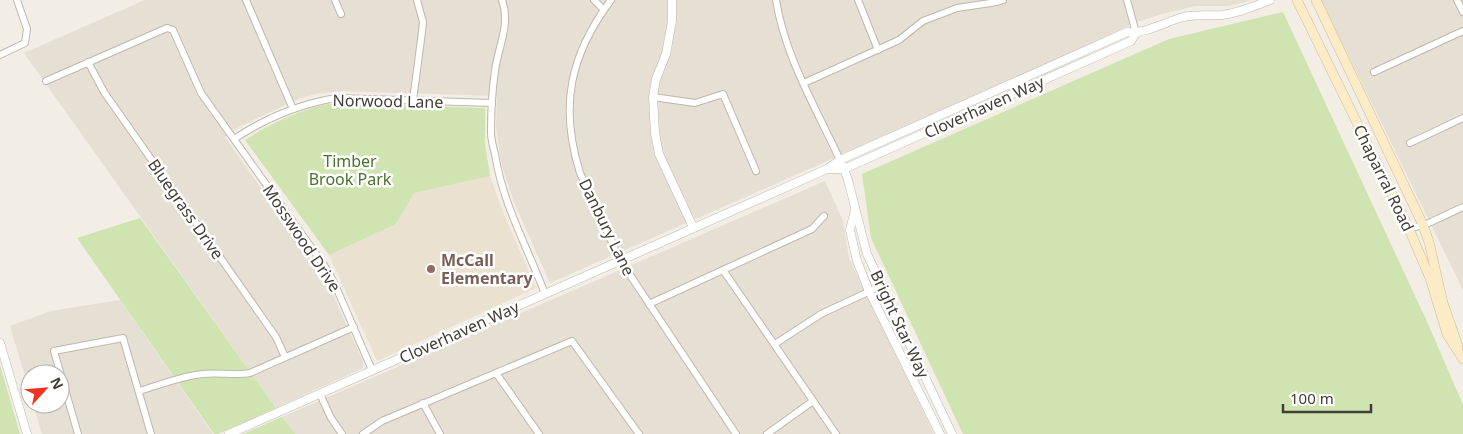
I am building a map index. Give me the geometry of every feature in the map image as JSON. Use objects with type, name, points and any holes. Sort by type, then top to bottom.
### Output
[{"type":"main road","name":"Chaparral Road","points":[[1297,0],[1409,229],[1430,278],[1447,334],[1463,360]]},
{"type":"main road","name":"Chaparral Road","points":[[1316,0],[1423,225],[1429,242],[1443,303],[1463,360]]},
{"type":"street","points":[[0,55],[25,43],[27,29],[17,0]]},
{"type":"street","points":[[246,0],[293,109]]},
{"type":"street","points":[[336,0],[341,14]]},
{"type":"street","points":[[413,100],[422,32],[422,22],[417,0]]},
{"type":"street","points":[[502,0],[505,12],[504,34],[495,70],[491,134],[502,191],[546,294]]},
{"type":"street","points":[[594,0],[604,10]]},
{"type":"street","name":"Danbury Lane","points":[[611,0],[593,24],[582,48],[574,73],[570,126],[576,159],[580,172],[620,260],[736,434]]},
{"type":"street","points":[[672,0],[672,20],[666,54],[656,78],[653,97],[654,133],[659,154],[693,227]]},
{"type":"street","name":"Bright Star Way","points":[[776,0],[784,35],[848,180],[867,254],[952,434]]},
{"type":"street","points":[[858,0],[878,50]]},
{"type":"street","points":[[804,83],[899,40],[922,21],[957,8],[1003,0]]},
{"type":"street","points":[[1126,0],[1136,33]]},
{"type":"street","name":"Cloverhaven Way","points":[[229,434],[827,169],[840,160],[1127,32],[1136,33],[1182,17],[1197,14],[1222,15],[1239,12],[1270,0]]},
{"type":"street","points":[[1457,0],[1463,12]]},
{"type":"street","name":"Mosswood Drive","points":[[88,62],[166,28],[171,29],[201,93],[328,271],[372,370]]},
{"type":"street","points":[[1374,72],[1463,31]]},
{"type":"street","name":"Cloverhaven Way","points":[[827,169],[844,170],[1131,40],[1136,33]]},
{"type":"street","points":[[46,81],[88,62]]},
{"type":"street","name":"Bluegrass Drive","points":[[88,62],[104,92],[276,337],[285,357]]},
{"type":"street","points":[[653,97],[695,103],[723,94],[756,171]]},
{"type":"street","name":"Norwood Lane","points":[[234,139],[258,123],[313,101],[336,98],[492,103]]},
{"type":"street","points":[[1410,143],[1463,118]]},
{"type":"street","points":[[1409,229],[1423,225],[1463,207]]},
{"type":"street","name":"Bright Star Way","points":[[855,210],[850,230],[857,261],[940,434]]},
{"type":"street","points":[[649,304],[812,229],[824,216]]},
{"type":"street","points":[[723,270],[836,434]]},
{"type":"street","points":[[775,344],[821,314],[881,286]]},
{"type":"street","points":[[139,391],[197,374],[243,374],[354,327]]},
{"type":"street","points":[[78,434],[54,351],[123,338],[151,434]]},
{"type":"street","points":[[363,434],[382,421],[572,341],[639,434]]},
{"type":"street","points":[[0,343],[27,434]]},
{"type":"street","points":[[496,373],[539,434]]},
{"type":"street","points":[[320,394],[331,418],[342,434]]},
{"type":"street","points":[[767,434],[814,400]]},
{"type":"street","points":[[423,403],[440,434]]},
{"type":"shaded area","points":[[145,0],[1252,0],[1229,6],[1195,6],[1137,22],[1050,63],[550,283],[513,200],[501,162],[496,126],[497,96],[340,91],[316,94],[298,99],[241,126],[225,137],[326,280],[363,361],[363,368],[276,408],[24,53]]},
{"type":"shaded area","points":[[1321,0],[1463,0],[1463,290],[1364,87]]},
{"type":"shaded area","name":"McCall Elementary","points":[[490,176],[503,212],[536,288],[377,361],[329,255],[396,224],[414,193]]},
{"type":"shaded area","points":[[825,181],[843,221],[849,258],[934,434],[294,434],[282,417]]},
{"type":"shaded area","points":[[120,300],[213,434],[42,434],[36,414],[70,414],[70,364],[21,364],[10,326],[51,311]]},
{"type":"green space","points":[[1283,12],[1429,326],[1463,405],[1463,434],[963,434],[871,238],[862,174],[1169,39]]},
{"type":"green space","name":"Timber Brook Park","points":[[335,103],[485,108],[485,143],[490,176],[414,193],[396,224],[329,255],[245,140],[288,117],[312,108]]},
{"type":"green space","points":[[140,218],[276,408],[218,434],[214,434],[77,238]]},
{"type":"green space","points":[[0,365],[20,434],[0,434]]},
{"type":"green space","points":[[282,417],[295,434],[243,434]]},
{"type":"place","name":"McCall Elementary","points":[[431,269]]}]
